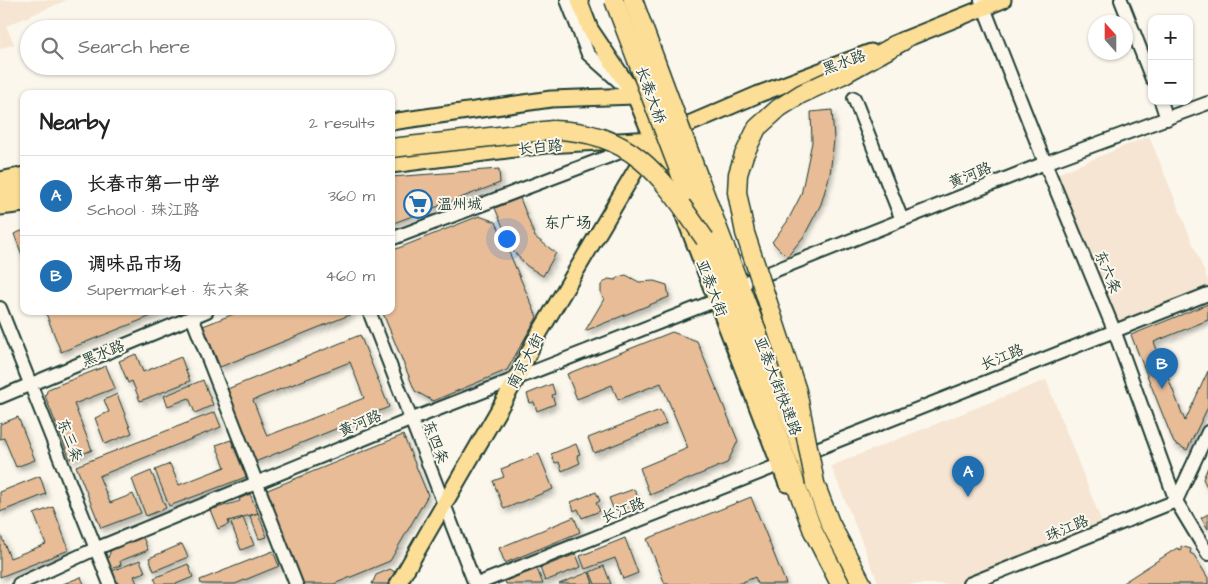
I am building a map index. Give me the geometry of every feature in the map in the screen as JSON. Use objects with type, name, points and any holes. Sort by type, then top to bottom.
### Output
[{"type":"highway","name":"长泰大桥","points":[[614,0],[694,187]]},
{"type":"highway","name":"长泰大桥","points":[[637,0],[694,187]]},
{"type":"highway","points":[[815,483],[797,391],[744,233],[737,192],[742,161],[757,128],[779,108],[801,94],[844,74],[903,41]]},
{"type":"highway","points":[[395,148],[553,130],[574,130],[605,138],[636,155],[663,180],[704,239]]},
{"type":"highway","name":"亚泰大街快速路","points":[[694,187],[704,239],[813,531],[840,584]]},
{"type":"highway","name":"亚泰大街快速路","points":[[694,187],[830,524],[862,584]]},
{"type":"highway","points":[[0,194],[20,192]]},
{"type":"main road","name":"亚泰大街","points":[[579,0],[590,30],[635,96],[654,139],[779,465],[817,558],[831,584]]},
{"type":"main road","points":[[637,0],[847,550],[867,584]]},
{"type":"main road","name":"黑水路","points":[[686,125],[760,94],[903,41],[983,4],[1003,0]]},
{"type":"main road","points":[[395,121],[551,100],[635,96]]},
{"type":"main road","name":"长白路","points":[[395,164],[546,145],[654,139],[686,125]]},
{"type":"main road","name":"南京大街","points":[[398,584],[517,378],[534,342],[654,139]]},
{"type":"main road","points":[[0,180],[20,176]]},
{"type":"main road","points":[[0,207],[20,204]]},
{"type":"street","points":[[567,0],[588,54],[635,96]]},
{"type":"street","points":[[1121,0],[1148,69]]},
{"type":"street","name":"东六条","points":[[983,4],[1045,163],[1114,330],[1176,501],[1208,554]]},
{"type":"street","points":[[854,98],[902,220]]},
{"type":"street","name":"黄河路","points":[[746,282],[1045,163],[1208,103]]},
{"type":"street","points":[[1162,105],[1167,119]]},
{"type":"street","points":[[395,237],[654,139]]},
{"type":"street","name":"长江路","points":[[809,452],[1208,294]]},
{"type":"street","name":"黄河路","points":[[19,584],[95,548],[257,484],[410,420],[717,300]]},
{"type":"street","name":"东三条","points":[[0,308],[110,584]]},
{"type":"street","name":"黑水路","points":[[0,397],[197,315]]},
{"type":"street","name":"东四条","points":[[371,315],[443,505],[476,584]]},
{"type":"street","points":[[192,317],[296,584]]},
{"type":"street","points":[[1176,501],[1208,432]]},
{"type":"street","name":"长江路","points":[[476,584],[779,465]]},
{"type":"street","name":"珠江路","points":[[969,584],[1176,501]]},
{"type":"shaded area","points":[[0,0],[67,0],[6,26],[14,44],[0,49]]},
{"type":"shaded area","points":[[1149,136],[1208,281],[1208,287],[1118,323],[1057,174]]},
{"type":"shaded area","points":[[1046,380],[1104,528],[960,584],[879,584],[831,466]]},
{"type":"building","points":[[832,110],[834,140],[830,174],[821,204],[804,236],[787,257],[772,242],[787,222],[801,195],[812,142],[811,112]]},
{"type":"building","name":"温州城","points":[[499,169],[500,183],[395,222],[395,177]]},
{"type":"building","points":[[520,198],[535,237],[556,253],[543,276],[527,266],[513,251],[495,208]]},
{"type":"building","points":[[479,216],[496,222],[537,317],[507,370],[433,401],[415,391],[384,315],[395,315],[395,249]]},
{"type":"building","points":[[20,232],[20,250],[14,234]]},
{"type":"building","points":[[626,275],[639,282],[654,281],[667,285],[669,297],[585,331],[604,299],[601,294],[601,285],[608,279],[616,280],[618,277]]},
{"type":"building","points":[[1208,304],[1208,320],[1154,342],[1185,421],[1208,371],[1208,407],[1187,450],[1174,443],[1131,335]]},
{"type":"building","points":[[47,315],[154,315],[61,352]]},
{"type":"building","points":[[231,315],[350,315],[220,367],[203,326]]},
{"type":"building","points":[[672,332],[697,341],[738,441],[727,463],[650,495],[640,468],[688,448],[661,383],[618,400],[612,385],[577,399],[567,374]]},
{"type":"building","points":[[360,335],[389,407],[255,462],[225,390]],"holes":[[[350,362],[364,398],[267,436],[253,400]]]},
{"type":"building","points":[[136,354],[143,372],[181,357],[190,381],[140,401],[132,381],[128,383],[119,361]]},
{"type":"building","points":[[106,366],[115,388],[74,404],[92,450],[70,459],[45,396],[48,389]]},
{"type":"building","points":[[203,380],[213,405],[195,413],[189,398],[168,406],[164,396]]},
{"type":"building","points":[[552,384],[555,394],[552,395],[555,404],[537,411],[534,402],[530,403],[527,394]]},
{"type":"building","points":[[117,394],[132,433],[105,444],[95,418],[109,412],[104,400]]},
{"type":"building","points":[[660,410],[666,424],[594,453],[588,438]]},
{"type":"building","points":[[215,412],[221,427],[99,476],[110,503],[133,494],[141,513],[101,528],[76,466]]},
{"type":"building","points":[[18,417],[35,460],[16,467],[4,438],[0,439],[0,424]]},
{"type":"building","points":[[403,435],[428,495],[390,561],[334,584],[303,584],[265,491]]},
{"type":"building","points":[[231,440],[246,477],[169,506],[155,470],[170,464],[179,485],[225,467],[216,445]]},
{"type":"building","points":[[576,444],[580,454],[577,455],[580,463],[562,471],[559,462],[555,463],[551,454]]},
{"type":"building","points":[[539,454],[553,489],[504,509],[493,481],[504,477],[501,469]]},
{"type":"building","points":[[1208,467],[1208,489],[1203,479]]},
{"type":"building","points":[[151,471],[166,508],[146,516],[132,479]]},
{"type":"building","points":[[40,476],[46,494],[0,512],[0,492]]},
{"type":"building","points":[[634,489],[638,498],[635,500],[638,508],[620,515],[617,506],[613,508],[609,498]]},
{"type":"building","points":[[596,492],[600,501],[596,503],[600,511],[582,518],[578,509],[574,511],[571,502]]},
{"type":"building","points":[[250,494],[258,513],[228,521],[229,524],[218,529],[210,510],[240,501],[239,499]]},
{"type":"building","points":[[751,497],[786,584],[758,584],[755,577],[738,584],[665,584],[647,539]]},
{"type":"building","points":[[53,507],[69,550],[0,577],[0,533],[10,558],[46,544],[34,514]]},
{"type":"building","points":[[258,513],[267,537],[259,539],[250,516]]},
{"type":"building","points":[[1208,514],[1208,529],[1201,518]]},
{"type":"building","points":[[574,517],[580,532],[505,563],[499,548]]},
{"type":"building","points":[[243,518],[254,545],[241,550],[231,523]]},
{"type":"building","points":[[143,537],[148,550],[120,561],[121,565],[111,569],[107,560],[111,550]]},
{"type":"building","points":[[625,538],[638,573],[623,579],[615,558],[585,569],[580,556]]},
{"type":"building","points":[[182,544],[188,557],[154,571],[149,558]]},
{"type":"building","points":[[1181,546],[1191,549],[1190,553],[1194,555],[1208,578],[1208,584],[1121,584],[1177,548],[1181,550]]},
{"type":"building","points":[[273,551],[279,566],[235,584],[201,584],[200,580]]},
{"type":"building","points":[[576,554],[581,567],[545,581],[540,568]]},
{"type":"building","points":[[140,560],[145,572],[134,576],[137,584],[117,584],[112,571]]},
{"type":"building","points":[[188,564],[193,577],[176,584],[157,584],[154,578]]},
{"type":"building","points":[[604,566],[611,584],[595,584],[590,572]]},
{"type":"building","points":[[390,569],[398,574],[393,584],[372,584],[376,575]]},
{"type":"building","points":[[537,569],[543,584],[506,584],[505,581]]},
{"type":"building","points":[[589,572],[593,584],[559,584]]},
{"type":"building","points":[[81,577],[84,584],[63,584]]},
{"type":"place","name":"温州城","points":[[418,204]]},
{"type":"place","name":"调味品市场","points":[[1162,389]]},
{"type":"place","name":"长春市第一中学","points":[[968,497]]},
{"type":"district","name":"东广场","points":[[568,222]]}]
